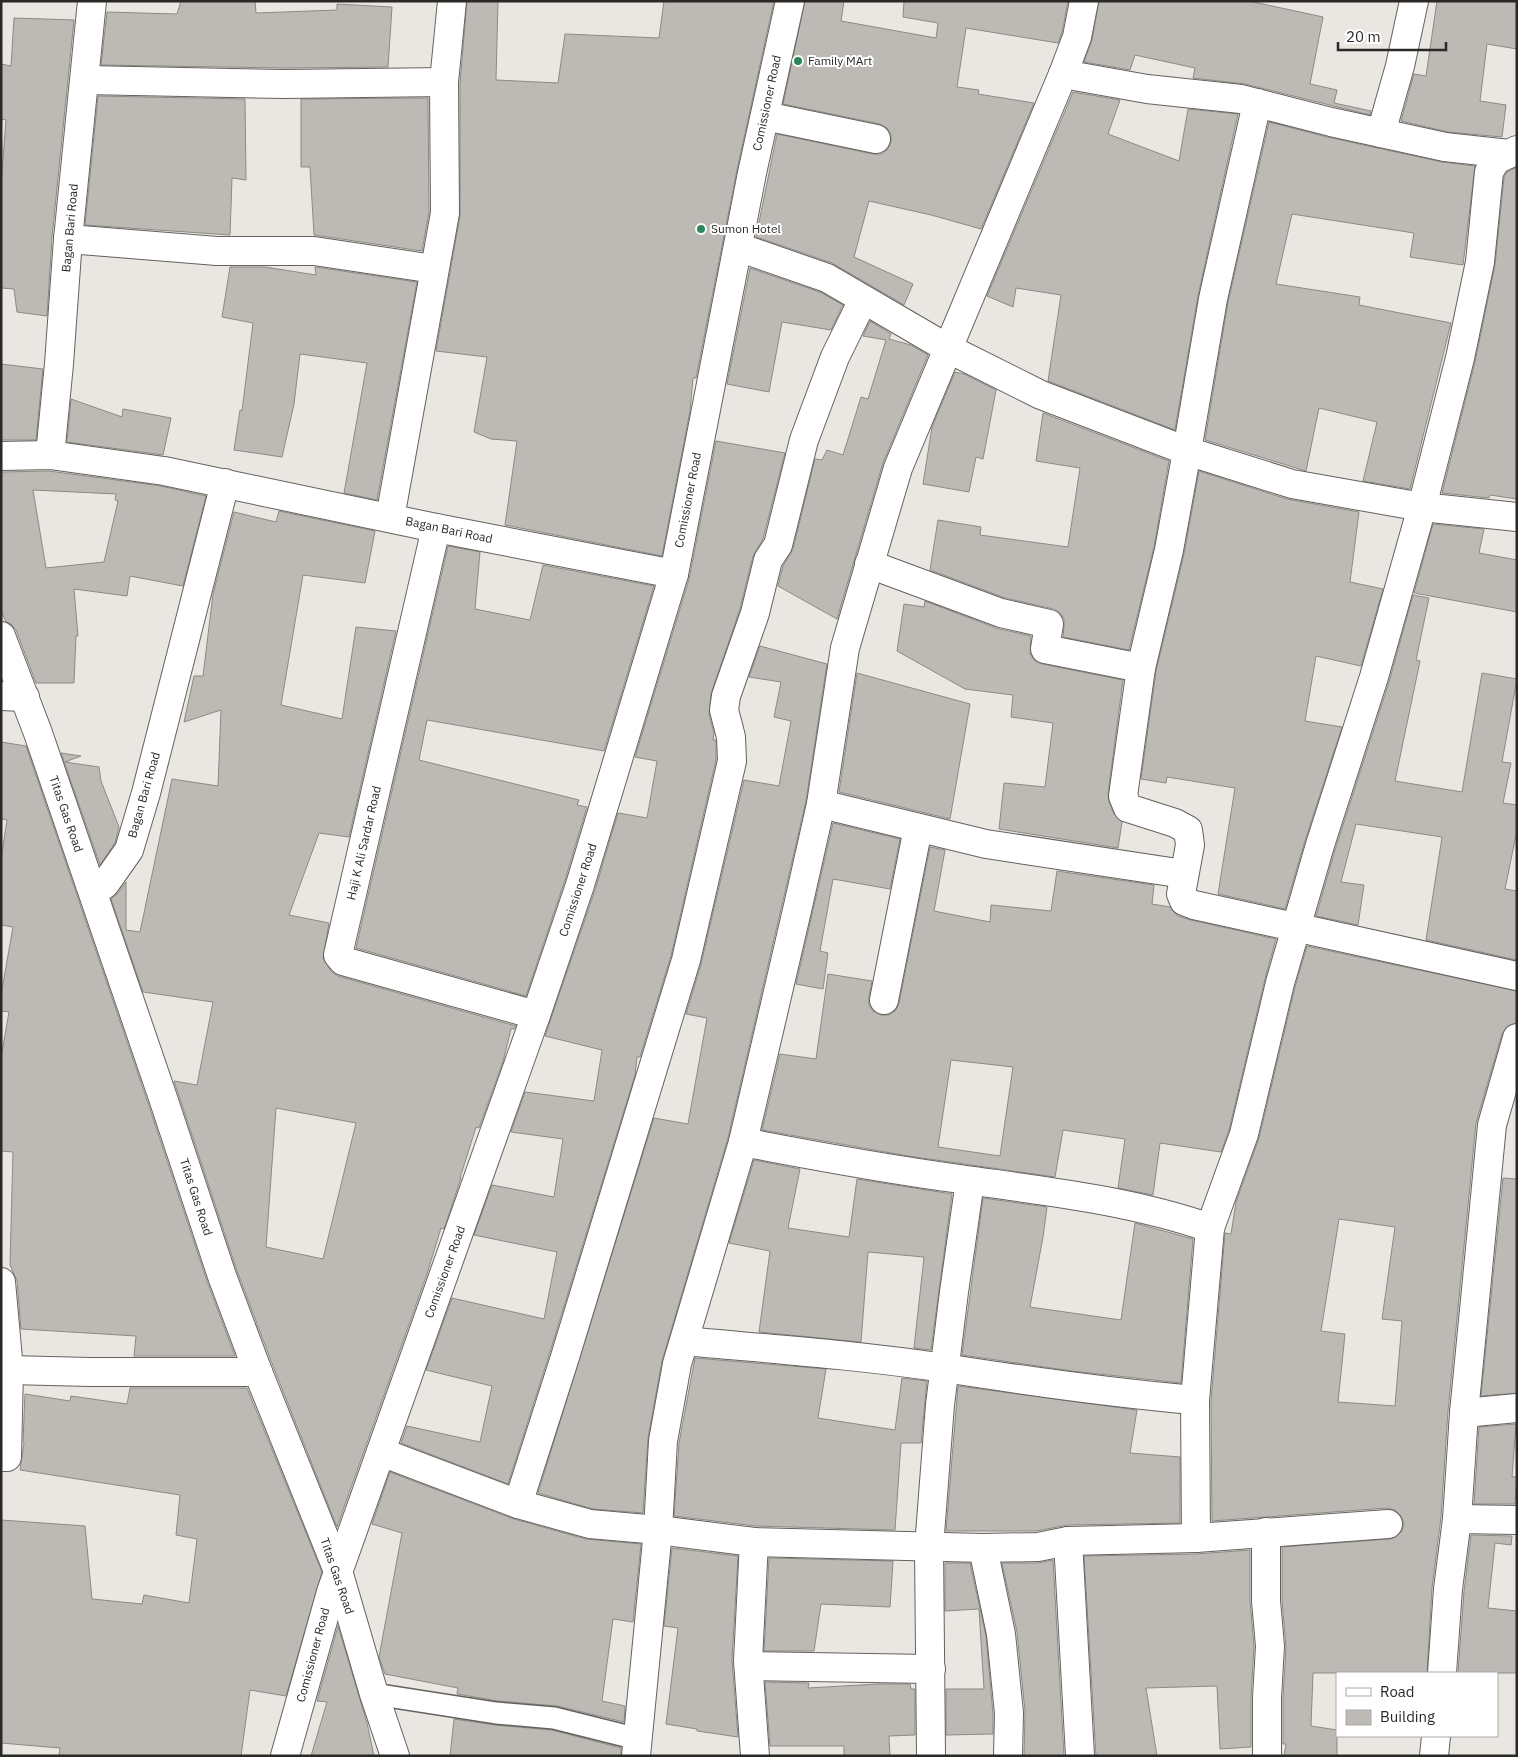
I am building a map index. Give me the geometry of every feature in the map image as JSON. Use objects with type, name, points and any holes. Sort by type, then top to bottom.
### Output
[{"type":"street","name":"Bagan Bari Road","points":[[50,456],[68,239],[92,1]]},
{"type":"street","points":[[390,518],[445,213],[444,82],[452,1]]},
{"type":"street","name":"Comissioner Road","points":[[285,1756],[338,1571],[536,1015],[580,885],[674,574],[752,173],[790,1]]},
{"type":"street","points":[[637,1747],[658,1530],[662,1441],[676,1364],[742,1142],[821,804],[844,648],[898,468],[1063,74],[1077,37],[1084,1]]},
{"type":"street","points":[[1380,133],[1400,66],[1414,1]]},
{"type":"street","points":[[1063,74],[1147,89],[1241,99],[1331,122],[1445,147],[1513,152]]},
{"type":"street","points":[[85,80],[284,84],[444,82]]},
{"type":"street","points":[[1257,103],[1213,299],[1169,550],[1142,668],[1123,796],[1128,808],[1175,823],[1188,830],[1190,845],[1181,894],[1184,901],[1194,905],[1296,928],[1517,976]]},
{"type":"street","points":[[765,116],[876,139]]},
{"type":"street","points":[[1196,1538],[1196,1400],[1210,1228],[1244,1134],[1280,984],[1320,846],[1374,678],[1422,507],[1460,358],[1480,262],[1489,172],[1496,160],[1513,152]]},
{"type":"street","points":[[68,239],[218,251],[314,251],[434,270]]},
{"type":"street","points":[[738,247],[827,278],[947,348],[1041,395],[1187,451],[1292,484],[1422,507],[1517,517]]},
{"type":"street","points":[[518,1504],[565,1357],[686,960],[732,761],[731,737],[724,710],[726,696],[755,613],[768,560],[778,545],[804,440],[835,357],[863,300]]},
{"type":"street","name":"Bagan Bari Road","points":[[1,456],[50,456],[164,471],[436,528],[674,574]]},
{"type":"street","name":"Bagan Bari Road","points":[[93,892],[105,884],[129,850],[146,793],[225,483]]},
{"type":"street","name":"Haji K Ali Sardar Road","points":[[436,528],[338,955],[343,961],[536,1015]]},
{"type":"street","points":[[869,564],[1001,613],[1049,624],[1045,649],[1142,668]]},
{"type":"street","name":"Titas Gas Road","points":[[1,636],[13,696],[93,892],[222,1276],[258,1372],[338,1571],[374,1694],[395,1756]]},
{"type":"street","points":[[821,804],[986,844],[1184,874]]},
{"type":"street","points":[[884,1000],[918,828]]},
{"type":"street","points":[[1442,1672],[1448,1589],[1457,1519],[1464,1413],[1492,1125],[1517,1038]]},
{"type":"street","points":[[742,1142],[906,1172],[1083,1196],[1174,1215],[1210,1228]]},
{"type":"street","points":[[931,1756],[929,1546],[940,1405],[970,1181]]},
{"type":"street","points":[[1,1282],[9,1370],[7,1457],[1,1457]]},
{"type":"street","points":[[684,1341],[830,1354],[945,1368],[1046,1384],[1196,1400]]},
{"type":"street","points":[[9,1370],[258,1372]]},
{"type":"street","points":[[1464,1413],[1517,1408]]},
{"type":"street","points":[[381,1452],[518,1504],[590,1524],[754,1542],[983,1548],[1038,1547],[1068,1541],[1196,1538],[1388,1524]]},
{"type":"street","points":[[1457,1519],[1517,1520]]},
{"type":"street","points":[[1266,1532],[1266,1601],[1270,1646],[1267,1698],[1267,1756]]},
{"type":"street","points":[[1068,1541],[1080,1756]]},
{"type":"street","points":[[754,1542],[749,1666],[755,1756]]},
{"type":"street","points":[[983,1548],[1000,1634],[1009,1713],[1008,1756]]},
{"type":"street","points":[[749,1666],[931,1669]]},
{"type":"street","points":[[1434,1756],[1436,1737]]},
{"type":"lane","points":[[374,1694],[496,1712],[554,1718],[637,1747]]},
{"type":"building","points":[[181,1],[255,1],[256,13],[337,10],[337,4],[392,7],[388,67],[285,68],[101,65],[107,12],[177,14]]},
{"type":"building","points":[[467,1],[498,1],[496,80],[558,83],[565,34],[659,38],[664,1],[774,1],[737,170],[696,378],[693,378],[690,411],[662,556],[505,525],[517,441],[491,439],[474,432],[487,357],[436,351],[460,216],[460,83]]},
{"type":"building","points":[[805,1],[844,1],[841,21],[936,38],[938,23],[903,17],[904,1],[1068,1],[1062,33],[1058,43],[966,28],[957,87],[979,90],[978,94],[1034,103],[981,229],[869,201],[854,257],[913,284],[904,305],[832,263],[756,237],[777,134],[873,154],[881,154],[887,150],[891,143],[891,134],[887,128],[880,124],[783,104]]},
{"type":"building","points":[[1099,1],[1249,1],[1323,17],[1310,84],[1337,90],[1334,103],[1371,111],[1370,115],[1245,84],[1193,78],[1195,68],[1135,55],[1130,70],[1084,62],[1092,40]]},
{"type":"building","points":[[1437,1],[1517,1],[1517,49],[1487,44],[1480,101],[1506,105],[1502,137],[1448,132],[1401,121],[1414,74],[1426,76]]},
{"type":"building","points":[[14,18],[74,20],[52,237],[47,316],[17,312],[14,289],[1,288],[1,184],[6,120],[1,119],[1,64],[11,66]]},
{"type":"building","points":[[1073,92],[1120,100],[1108,134],[1179,161],[1188,109],[1238,114],[1198,296],[1175,430],[1048,381],[1061,295],[1016,288],[1013,307],[987,296]]},
{"type":"building","points":[[98,96],[245,99],[246,180],[232,178],[230,235],[85,225]]},
{"type":"building","points":[[428,98],[429,212],[422,251],[314,235],[310,167],[301,167],[301,99]]},
{"type":"building","points":[[1269,122],[1327,137],[1442,162],[1475,166],[1463,265],[1410,257],[1414,233],[1292,214],[1276,284],[1360,297],[1359,305],[1451,323],[1410,489],[1363,481],[1377,422],[1319,408],[1306,471],[1205,440],[1228,302]]},
{"type":"building","points":[[1517,167],[1517,499],[1490,495],[1489,498],[1442,493],[1475,362],[1495,265],[1504,177],[1507,172]]},
{"type":"building","points":[[230,267],[265,267],[316,275],[315,267],[417,282],[377,500],[344,493],[367,363],[300,354],[294,404],[282,457],[234,450],[240,410],[242,411],[253,323],[222,317]]},
{"type":"building","points":[[750,268],[820,292],[843,305],[831,330],[782,322],[769,392],[727,384]]},
{"type":"building","points":[[870,321],[891,334],[889,339],[911,345],[928,355],[883,463],[837,619],[778,586],[783,566],[793,549],[815,459],[822,460],[827,450],[843,455],[861,397],[868,399],[886,340],[863,336]]},
{"type":"building","points":[[1,364],[43,369],[36,440],[1,440]]},
{"type":"building","points":[[955,372],[964,374],[996,390],[983,459],[976,457],[969,492],[923,484],[932,427]]},
{"type":"building","points":[[71,399],[122,417],[123,409],[171,418],[163,455],[67,442]]},
{"type":"building","points":[[1043,413],[1169,461],[1154,547],[1129,650],[1063,637],[1064,618],[1059,612],[1005,598],[930,570],[938,520],[981,527],[980,535],[1068,547],[1080,468],[1036,461]]},
{"type":"building","points":[[716,441],[785,453],[763,539],[753,556],[740,609],[711,694],[709,714],[714,733],[713,740],[716,740],[716,760],[671,956],[640,1057],[637,1057],[635,1075],[508,1484],[401,1443],[407,1426],[480,1442],[492,1386],[426,1370],[452,1298],[544,1319],[557,1252],[474,1235],[492,1185],[554,1197],[563,1139],[511,1132],[525,1092],[594,1101],[602,1050],[545,1036],[595,890],[618,813],[647,818],[657,761],[635,757],[689,579]]},
{"type":"building","points":[[49,471],[161,486],[206,496],[183,586],[130,576],[127,596],[74,589],[78,636],[76,636],[74,683],[36,683],[16,630],[11,624],[6,622],[1,611],[1,472]],"holes":[[[33,490],[116,494],[115,500],[118,501],[104,562],[46,568]]]},
{"type":"building","points":[[1199,471],[1287,499],[1359,512],[1350,582],[1383,589],[1361,666],[1316,656],[1305,721],[1342,727],[1285,909],[1218,894],[1235,788],[1167,777],[1166,783],[1141,779],[1156,671],[1184,554]]},
{"type":"building","points":[[279,511],[375,531],[365,583],[303,575],[281,705],[342,719],[356,627],[396,631],[349,837],[319,833],[289,915],[329,923],[323,958],[331,971],[338,976],[516,1026],[514,1029],[511,1029],[503,1062],[479,1128],[476,1127],[444,1229],[441,1228],[427,1274],[337,1527],[237,1271],[174,1081],[197,1085],[213,1002],[143,992],[111,899],[126,882],[126,930],[140,932],[172,779],[218,786],[221,710],[184,722],[194,676],[203,676],[213,594],[234,512],[276,522]],"holes":[[[276,1108],[356,1123],[323,1259],[266,1247]]]},
{"type":"building","points":[[1433,524],[1484,529],[1479,553],[1517,560],[1517,612],[1414,593]]},
{"type":"building","points":[[448,546],[480,552],[475,609],[530,620],[543,565],[654,586],[604,751],[427,720],[419,760],[579,800],[577,805],[587,807],[526,996],[356,948]]},
{"type":"building","points":[[1413,595],[1429,598],[1416,660],[1420,661],[1395,781],[1462,792],[1482,673],[1517,679],[1502,762],[1511,763],[1503,803],[1517,805],[1517,830],[1505,889],[1517,891],[1517,960],[1426,940],[1442,837],[1356,824],[1341,882],[1364,885],[1358,925],[1316,916],[1335,850],[1389,682]]},
{"type":"building","points":[[925,601],[996,628],[1031,636],[1030,654],[1035,661],[1042,664],[1123,680],[1108,794],[1114,814],[1122,822],[1118,848],[999,829],[1004,783],[1045,787],[1053,723],[1011,717],[1013,695],[965,689],[897,651],[904,604],[924,607]]},
{"type":"building","points":[[760,646],[827,664],[806,801],[728,1138],[662,1361],[648,1438],[643,1513],[593,1509],[538,1493],[654,1118],[688,1124],[707,1018],[686,1014],[701,964],[744,780],[779,786],[791,721],[774,717],[781,682],[749,677]]},
{"type":"building","points":[[857,673],[970,704],[950,819],[839,792]]},
{"type":"building","points":[[1,742],[26,746],[207,1281],[235,1356],[134,1356],[136,1336],[21,1329],[17,1281],[10,1265],[13,1152],[1,1151],[1,1058],[9,1012],[1,1011],[1,995],[13,927],[1,925],[1,860],[7,820],[1,819]]},
{"type":"building","points":[[61,753],[81,756],[65,762],[99,767],[101,781],[119,827],[115,843],[100,865]]},
{"type":"building","points":[[833,823],[900,839],[890,889],[833,879],[820,951],[828,953],[823,989],[796,984]]},
{"type":"building","points":[[930,847],[945,850],[934,911],[990,922],[991,905],[1051,911],[1057,871],[1154,885],[1152,904],[1170,907],[1178,916],[1276,939],[1229,1130],[1221,1152],[1160,1143],[1153,1195],[1118,1188],[1125,1139],[1063,1130],[1055,1177],[908,1156],[762,1130],[780,1054],[816,1059],[828,974],[872,981],[869,1005],[873,1011],[881,1015],[889,1015],[896,1010],[899,1003]],"holes":[[[951,1060],[1013,1067],[1000,1156],[938,1147]]]},
{"type":"building","points":[[1307,946],[1517,991],[1517,1023],[1507,1026],[1502,1034],[1476,1123],[1448,1411],[1441,1517],[1432,1588],[1427,1672],[1313,1673],[1311,1726],[1336,1730],[1337,1756],[1284,1756],[1286,1744],[1283,1744],[1283,1698],[1286,1647],[1282,1600],[1282,1547],[1390,1539],[1396,1537],[1402,1531],[1404,1523],[1401,1516],[1395,1510],[1387,1508],[1212,1521],[1211,1401],[1225,1233],[1231,1234],[1236,1202],[1259,1138],[1295,987]],"holes":[[[1339,1219],[1395,1227],[1382,1319],[1402,1321],[1395,1406],[1338,1402],[1345,1334],[1321,1331]]]},
{"type":"building","points":[[754,1160],[800,1169],[788,1228],[849,1237],[857,1179],[952,1194],[931,1350],[914,1348],[924,1257],[868,1252],[861,1342],[759,1332],[770,1251],[729,1243]]},
{"type":"building","points":[[1503,1178],[1517,1179],[1517,1393],[1481,1396]]},
{"type":"building","points":[[983,1198],[1047,1207],[1030,1307],[1121,1320],[1135,1223],[1193,1239],[1181,1383],[1072,1371],[962,1355]]},
{"type":"building","points":[[695,1358],[826,1369],[818,1418],[895,1430],[902,1378],[927,1381],[921,1443],[901,1443],[895,1530],[755,1526],[674,1516],[679,1443]]},
{"type":"building","points":[[958,1386],[1137,1410],[1130,1453],[1180,1457],[1180,1523],[1068,1525],[1036,1531],[946,1531]]},
{"type":"building","points":[[130,1388],[247,1388],[322,1572],[286,1696],[250,1690],[241,1756],[59,1756],[60,1748],[1,1743],[1,1520],[85,1526],[92,1599],[142,1604],[144,1595],[189,1603],[197,1539],[176,1535],[180,1495],[20,1470],[24,1443],[25,1394],[70,1401],[71,1396],[127,1404]]},
{"type":"building","points":[[1516,1424],[1512,1477],[1517,1477],[1515,1504],[1474,1504],[1479,1427]]},
{"type":"building","points":[[390,1472],[514,1519],[586,1539],[641,1544],[633,1622],[613,1619],[602,1701],[625,1706],[624,1722],[557,1706],[498,1701],[457,1694],[458,1688],[385,1674],[379,1657],[402,1533],[372,1524]]},
{"type":"building","points":[[1471,1535],[1512,1536],[1511,1545],[1495,1543],[1488,1608],[1517,1611],[1517,1673],[1458,1672],[1464,1591]]},
{"type":"building","points":[[672,1548],[738,1556],[732,1660],[738,1737],[666,1724],[678,1628],[664,1626]]},
{"type":"building","points":[[1250,1550],[1250,1601],[1254,1646],[1251,1747],[1220,1749],[1217,1686],[1146,1688],[1157,1756],[1096,1756],[1084,1556],[1196,1554]]},
{"type":"building","points":[[769,1558],[893,1561],[890,1607],[821,1604],[814,1651],[764,1651]]},
{"type":"building","points":[[1053,1560],[1064,1756],[1024,1756],[1025,1711],[1017,1632],[1002,1563],[1038,1563]]},
{"type":"building","points":[[945,1563],[970,1563],[986,1636],[993,1734],[946,1735],[946,1689],[984,1689],[979,1609],[945,1611]]},
{"type":"building","points":[[338,1626],[367,1723],[374,1756],[311,1756],[327,1702],[317,1701]]},
{"type":"building","points":[[765,1682],[809,1683],[808,1688],[910,1684],[911,1689],[915,1689],[915,1735],[889,1736],[890,1756],[844,1756],[844,1746],[770,1746]]},
{"type":"building","points":[[454,1719],[552,1730],[621,1748],[621,1756],[450,1756]]},
{"type":"place","name":"Family MArt","points":[[798,61]]},
{"type":"place","name":"Sumon Hotel","points":[[701,229]]}]
